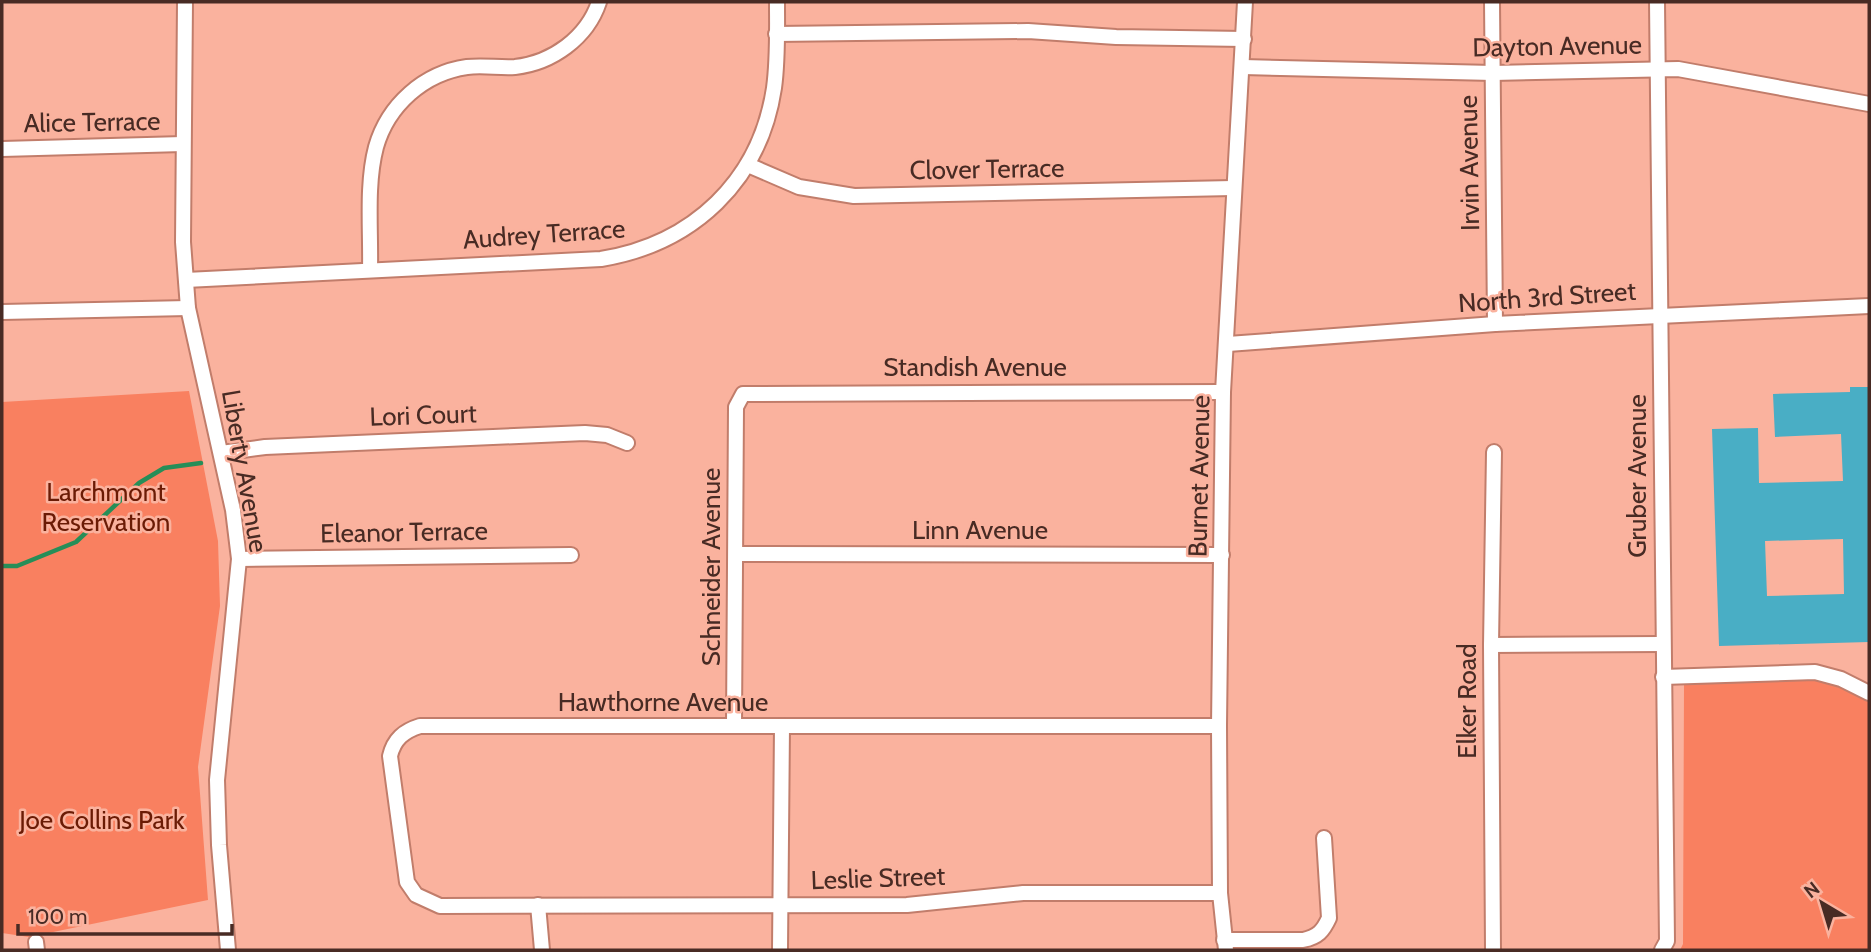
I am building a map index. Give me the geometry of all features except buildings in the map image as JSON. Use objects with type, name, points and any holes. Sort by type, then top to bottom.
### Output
[{"type":"street","name":"Liberty Avenue","points":[[186,2],[183,145],[188,308],[220,453],[239,559],[219,752],[216,808],[228,950]]},
{"type":"street","points":[[370,269],[374,158],[380,135],[397,106],[423,83],[455,69],[517,67],[547,59],[580,34],[599,2]]},
{"type":"street","name":"Audrey Terrace","points":[[186,280],[601,259],[641,251],[696,222],[727,194],[748,165],[770,109],[776,62],[777,2]]},
{"type":"street","name":"Burnet Avenue","points":[[1225,945],[1220,893],[1219,726],[1223,392],[1228,344],[1233,188],[1243,67],[1245,2]]},
{"type":"street","name":"Irvin Avenue","points":[[1492,2],[1495,324]]},
{"type":"street","name":"Gruber Avenue","points":[[1657,2],[1667,941],[1662,950]]},
{"type":"street","points":[[776,34],[1015,31],[1116,37],[1244,39]]},
{"type":"street","name":"Dayton Avenue","points":[[1243,67],[1493,73],[1678,69],[1869,104]]},
{"type":"street","name":"Alice Terrace","points":[[2,149],[183,145]]},
{"type":"street","name":"Clover Terrace","points":[[748,165],[799,187],[855,196],[1233,188]]},
{"type":"street","name":"North 3rd Street","points":[[1228,344],[1660,314],[1869,306]]},
{"type":"street","points":[[2,312],[188,308]]},
{"type":"street","name":"Standish Avenue","points":[[736,407],[743,394],[769,393],[1223,392]]},
{"type":"street","name":"Schneider Avenue","points":[[734,726],[736,407]]},
{"type":"street","name":"Lori Court","points":[[220,453],[265,447],[585,433],[607,435],[627,443]]},
{"type":"street","name":"Elker Road","points":[[1493,950],[1491,645],[1494,453]]},
{"type":"street","name":"Linn Avenue","points":[[737,554],[1222,555]]},
{"type":"street","name":"Eleanor Terrace","points":[[239,559],[571,555]]},
{"type":"street","points":[[1491,645],[1662,644]]},
{"type":"street","points":[[1663,677],[1815,671],[1841,679],[1869,693]]},
{"type":"street","name":"Hawthorne Avenue","points":[[538,905],[439,906],[416,895],[402,869],[390,756],[393,745],[403,733],[420,726],[1219,726]]},
{"type":"street","points":[[780,950],[782,726]]},
{"type":"street","points":[[1225,945],[1311,939],[1324,929],[1329,918],[1324,838]]},
{"type":"street","name":"Leslie Street","points":[[538,905],[907,905],[1023,893],[1220,893]]},
{"type":"street","points":[[538,905],[542,950]]},
{"type":"green space","points":[[189,391],[218,541],[220,606],[198,767],[208,900],[29,937],[2,933],[2,402]]},
{"type":"green space","points":[[1829,675],[1869,697],[1869,950],[1680,950],[1683,944],[1684,685]]},
{"type":"waterway","points":[[2,566],[17,566],[76,542],[139,483],[164,468],[201,463]]},
{"type":"park label","name":"Larchmont Reservation","points":[[106,507]]},
{"type":"park label","name":"Joe Collins Park","points":[[102,820]]}]
